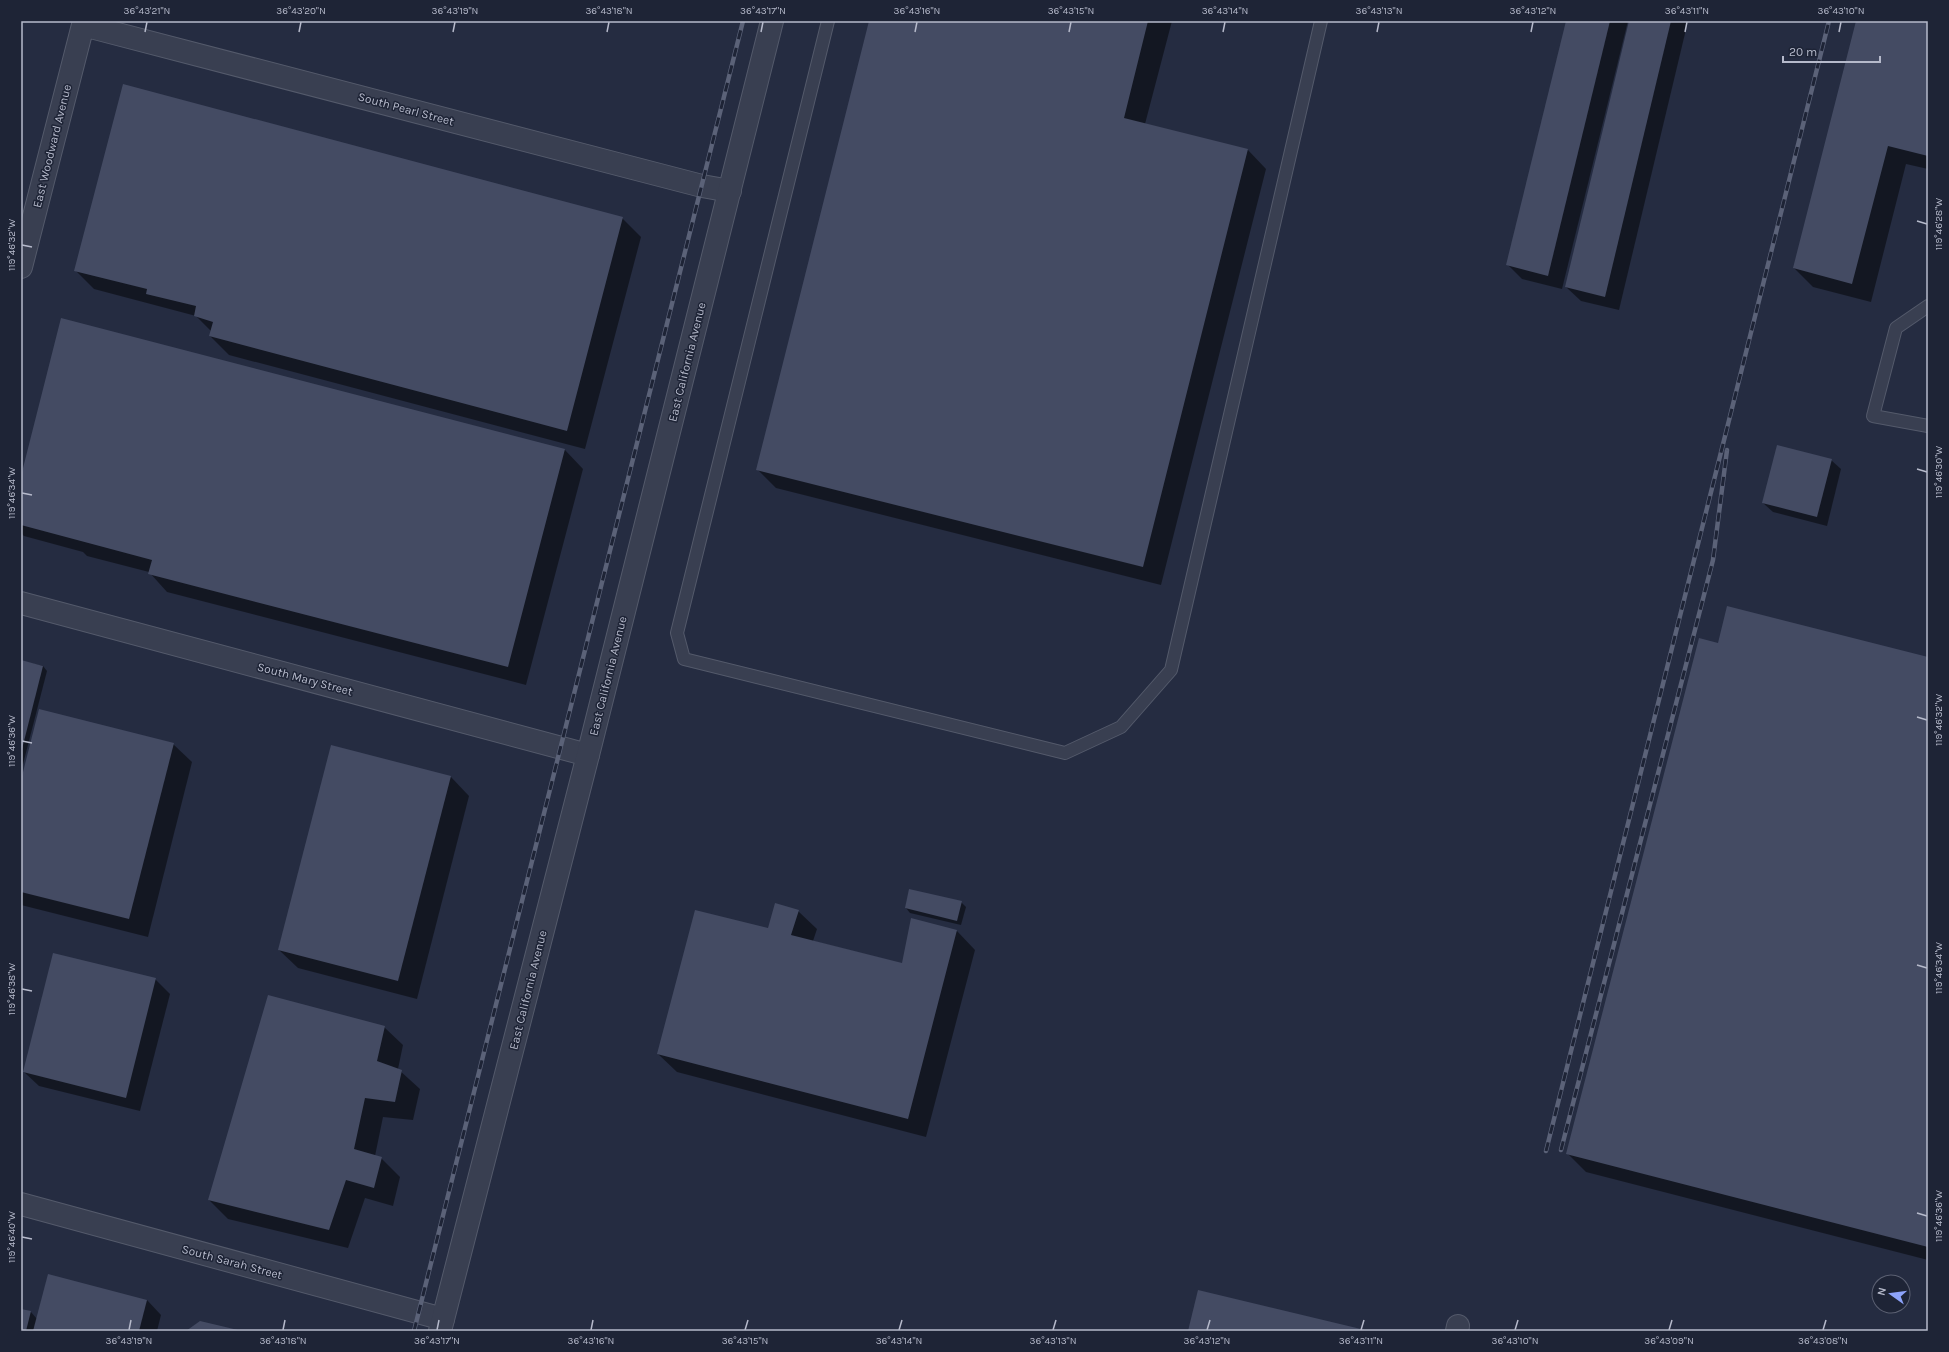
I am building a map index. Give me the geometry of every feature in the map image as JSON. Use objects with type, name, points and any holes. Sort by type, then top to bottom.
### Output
[{"type":"street","name":"East California Avenue","points":[[442,1325],[588,755],[772,21]]},
{"type":"street","name":"South Pearl Street","points":[[83,25],[695,184],[730,191]]},
{"type":"street","name":"East Woodward Avenue","points":[[21,267],[83,25]]},
{"type":"street","name":"South Mary Street","points":[[21,604],[588,755]]},
{"type":"street","name":"South Sarah Street","points":[[21,1204],[442,1325]]},
{"type":"lane","points":[[828,21],[677,633],[684,659],[1065,753],[1121,727],[1171,670],[1321,21]]},
{"type":"lane","points":[[1928,306],[1896,328],[1873,416],[1928,426]]},
{"type":"building","points":[[869,21],[1148,21],[1124,118],[1248,149],[1143,567],[756,470]]},
{"type":"building","points":[[1566,21],[1610,21],[1548,276],[1506,265]]},
{"type":"building","points":[[1629,21],[1671,21],[1605,297],[1565,287]]},
{"type":"building","points":[[1856,21],[1928,21],[1928,156],[1888,146],[1852,284],[1793,268]]},
{"type":"building","points":[[123,84],[623,217],[567,431],[209,336],[213,322],[194,316],[196,306],[146,294],[147,289],[74,271]]},
{"type":"building","points":[[61,318],[565,449],[508,667],[148,574],[152,560],[21,525],[21,476]]},
{"type":"building","points":[[1777,445],[1832,459],[1817,517],[1762,503]]},
{"type":"building","points":[[1727,606],[1928,657],[1928,1247],[1566,1154],[1699,638],[1718,643]]},
{"type":"building","points":[[21,660],[43,666],[22,749],[21,749]]},
{"type":"building","points":[[39,709],[174,743],[129,919],[21,892],[21,780]]},
{"type":"building","points":[[331,745],[451,776],[398,981],[278,950]]},
{"type":"building","points":[[909,889],[962,901],[957,921],[905,908]]},
{"type":"building","points":[[775,903],[799,910],[791,935],[902,963],[911,918],[957,930],[908,1119],[657,1054],[695,910],[768,928]]},
{"type":"building","points":[[53,953],[156,978],[126,1098],[23,1072]]},
{"type":"building","points":[[268,995],[385,1026],[377,1061],[402,1070],[395,1102],[365,1098],[354,1149],[382,1157],[374,1188],[346,1180],[329,1230],[208,1200]]},
{"type":"building","points":[[48,1274],[147,1300],[139,1331],[33,1331]]},
{"type":"building","points":[[1198,1290],[1365,1330],[1365,1331],[1188,1331]]},
{"type":"building","points":[[21,1309],[31,1311],[26,1331],[21,1331]]},
{"type":"building","points":[[200,1321],[238,1330],[238,1331],[186,1331]]},
{"type":"railway","points":[[414,1331],[743,21]]},
{"type":"railway","points":[[1546,1151],[1829,21]]},
{"type":"railway","points":[[1561,1150],[1713,560],[1727,450]]}]
